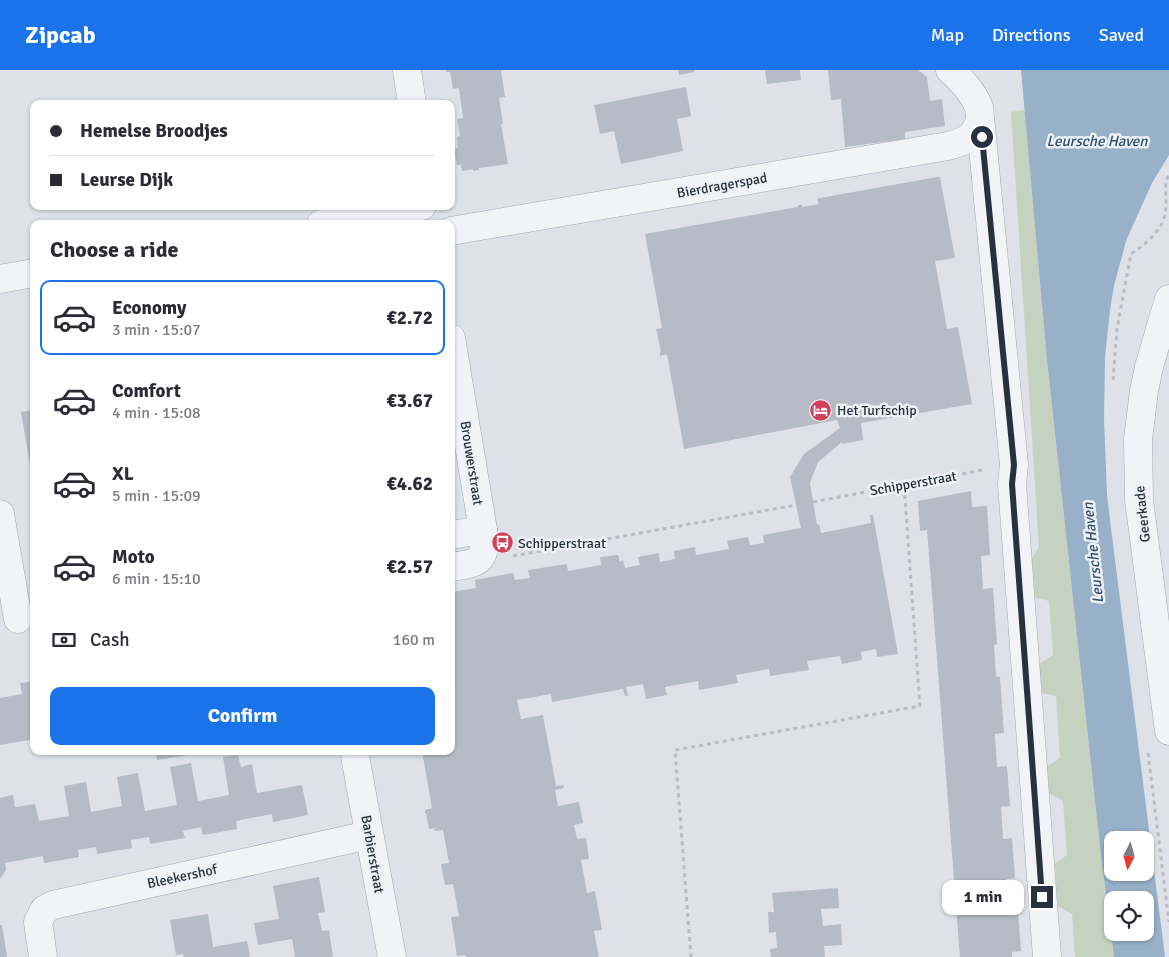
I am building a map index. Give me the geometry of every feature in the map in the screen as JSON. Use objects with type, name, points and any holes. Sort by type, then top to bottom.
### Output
[{"type":"street","points":[[407,70],[411,100]]},
{"type":"street","points":[[950,70],[968,88],[975,97],[979,107],[1013,474],[1047,957]]},
{"type":"street","name":"Bierdragerspad","points":[[455,230],[954,144],[970,138],[977,130],[980,120]]},
{"type":"street","points":[[343,220],[400,210]]},
{"type":"street","points":[[0,279],[30,274]]},
{"type":"street","name":"Geerkade","points":[[1169,299],[1148,366],[1138,439],[1139,500],[1169,731]]},
{"type":"street","name":"Brouwerstraat","points":[[455,362],[483,530]]},
{"type":"street","points":[[0,514],[21,619]]},
{"type":"street","points":[[455,534],[483,530],[485,542],[481,557],[476,562],[460,566]]},
{"type":"street","name":"Barbierstraat","points":[[355,755],[392,957]]},
{"type":"street","name":"Bleekershof","points":[[42,957],[38,922],[44,910],[53,905],[369,835]]},
{"type":"path","name":"Schipperstraat","points":[[813,502],[904,485],[1013,474]]},
{"type":"path","points":[[691,957],[675,750],[920,706],[904,485]]},
{"type":"path","points":[[460,566],[796,505]]},
{"type":"green space","points":[[1025,110],[1047,360],[1106,891],[1104,891],[1104,941],[1112,941],[1114,957],[1075,957],[1072,914],[1058,906],[1055,864],[1067,855],[1063,801],[1049,793],[1047,767],[1060,758],[1056,696],[1042,693],[1039,664],[1053,655],[1049,601],[1034,597],[1031,559],[1039,547],[1011,112]]},
{"type":"water","name":"Leursche Haven","points":[[1021,70],[1169,70],[1169,155],[1152,183],[1126,241],[1114,286],[1105,357],[1104,419],[1107,494],[1149,831],[1104,831],[1104,879],[1047,360]]},
{"type":"water","name":"Leursche Haven","points":[[1154,869],[1165,957],[1114,957],[1112,941],[1154,941],[1154,891],[1106,891],[1104,881],[1154,881]]},
{"type":"building","points":[[446,70],[501,70],[505,97],[499,98],[503,124],[501,124],[508,164],[479,168],[479,170],[473,171],[473,169],[462,171],[461,165],[457,165],[455,149],[458,148],[457,137],[460,136],[457,119],[463,118],[459,88],[453,89],[450,72],[446,72]]},
{"type":"building","points":[[678,70],[694,70],[694,72],[679,75]]},
{"type":"building","points":[[765,70],[800,70],[801,80],[767,84]]},
{"type":"building","points":[[828,70],[918,70],[927,77],[930,101],[942,99],[945,126],[905,132],[905,139],[845,147],[841,99],[831,100]]},
{"type":"building","points":[[686,87],[691,116],[677,119],[683,151],[621,164],[614,131],[600,134],[594,105]]},
{"type":"building","points":[[940,177],[955,258],[935,261],[947,329],[958,327],[972,404],[861,423],[863,440],[842,444],[842,442],[818,462],[810,483],[817,525],[819,524],[821,533],[871,523],[870,515],[873,515],[898,654],[877,657],[876,649],[861,652],[862,660],[842,664],[840,656],[807,661],[809,670],[770,676],[769,669],[736,675],[738,683],[699,690],[698,681],[665,687],[667,695],[646,699],[643,684],[626,687],[628,696],[625,696],[623,689],[552,702],[551,694],[517,700],[521,719],[543,715],[556,786],[563,785],[564,788],[555,790],[558,806],[579,802],[583,823],[574,825],[577,839],[586,838],[589,859],[581,860],[587,893],[595,891],[602,930],[594,931],[599,957],[457,956],[451,917],[459,916],[453,884],[445,885],[441,864],[449,863],[443,830],[435,831],[434,829],[438,827],[429,829],[425,813],[425,810],[432,808],[423,755],[455,755],[455,591],[476,588],[475,580],[513,573],[515,580],[530,578],[528,570],[567,564],[568,571],[601,565],[600,557],[618,555],[620,562],[623,560],[625,568],[640,565],[638,557],[659,553],[660,562],[675,559],[674,551],[695,547],[696,555],[729,549],[727,541],[748,537],[750,545],[764,543],[763,535],[801,528],[790,477],[804,454],[840,428],[837,420],[684,449],[667,354],[660,356],[661,352],[656,329],[662,328],[645,234],[798,207],[798,205],[802,205],[802,207],[819,204],[817,199]]},
{"type":"building","points":[[30,411],[30,464],[21,412]]},
{"type":"building","points":[[971,491],[972,507],[987,506],[990,555],[981,556],[983,589],[993,588],[997,644],[994,645],[996,676],[1000,677],[1004,733],[995,734],[997,767],[1007,766],[1010,806],[1001,807],[1003,839],[1012,838],[1015,878],[1006,879],[1007,896],[1009,911],[1018,911],[1021,951],[1012,952],[1012,957],[960,957],[927,530],[920,531],[918,501]]},
{"type":"building","points":[[30,682],[30,740],[0,745],[0,698],[22,694],[20,683]]},
{"type":"building","points":[[156,755],[188,755],[157,760]]},
{"type":"building","points":[[238,755],[241,767],[252,764],[257,793],[302,785],[308,815],[273,822],[272,814],[236,821],[237,829],[203,835],[201,827],[183,831],[185,838],[150,844],[149,837],[131,840],[132,848],[97,854],[96,847],[78,850],[79,857],[44,863],[43,856],[5,863],[6,870],[0,879],[0,798],[13,795],[15,807],[35,804],[39,821],[69,816],[64,786],[86,782],[91,812],[122,806],[117,777],[138,773],[145,811],[177,805],[170,767],[191,763],[198,801],[229,795],[223,757]]},
{"type":"building","points":[[319,877],[325,912],[318,913],[322,931],[329,930],[333,957],[295,957],[292,939],[258,945],[254,923],[279,919],[273,886]]},
{"type":"building","points":[[838,888],[839,908],[821,909],[823,926],[841,924],[842,945],[824,946],[825,957],[771,957],[770,949],[777,948],[776,932],[769,933],[768,912],[774,912],[772,893]]},
{"type":"building","points":[[208,914],[213,947],[247,941],[250,957],[184,957],[183,954],[176,955],[170,920]]},
{"type":"building","points":[[0,925],[2,925],[7,957],[0,957]]},
{"type":"place","name":"Het Turfschip","points":[[821,410]]},
{"type":"place","name":"Schipperstraat","points":[[502,543]]},
{"type":"route","points":[[982,137],[1014,465],[1012,484],[1042,897]]}]
